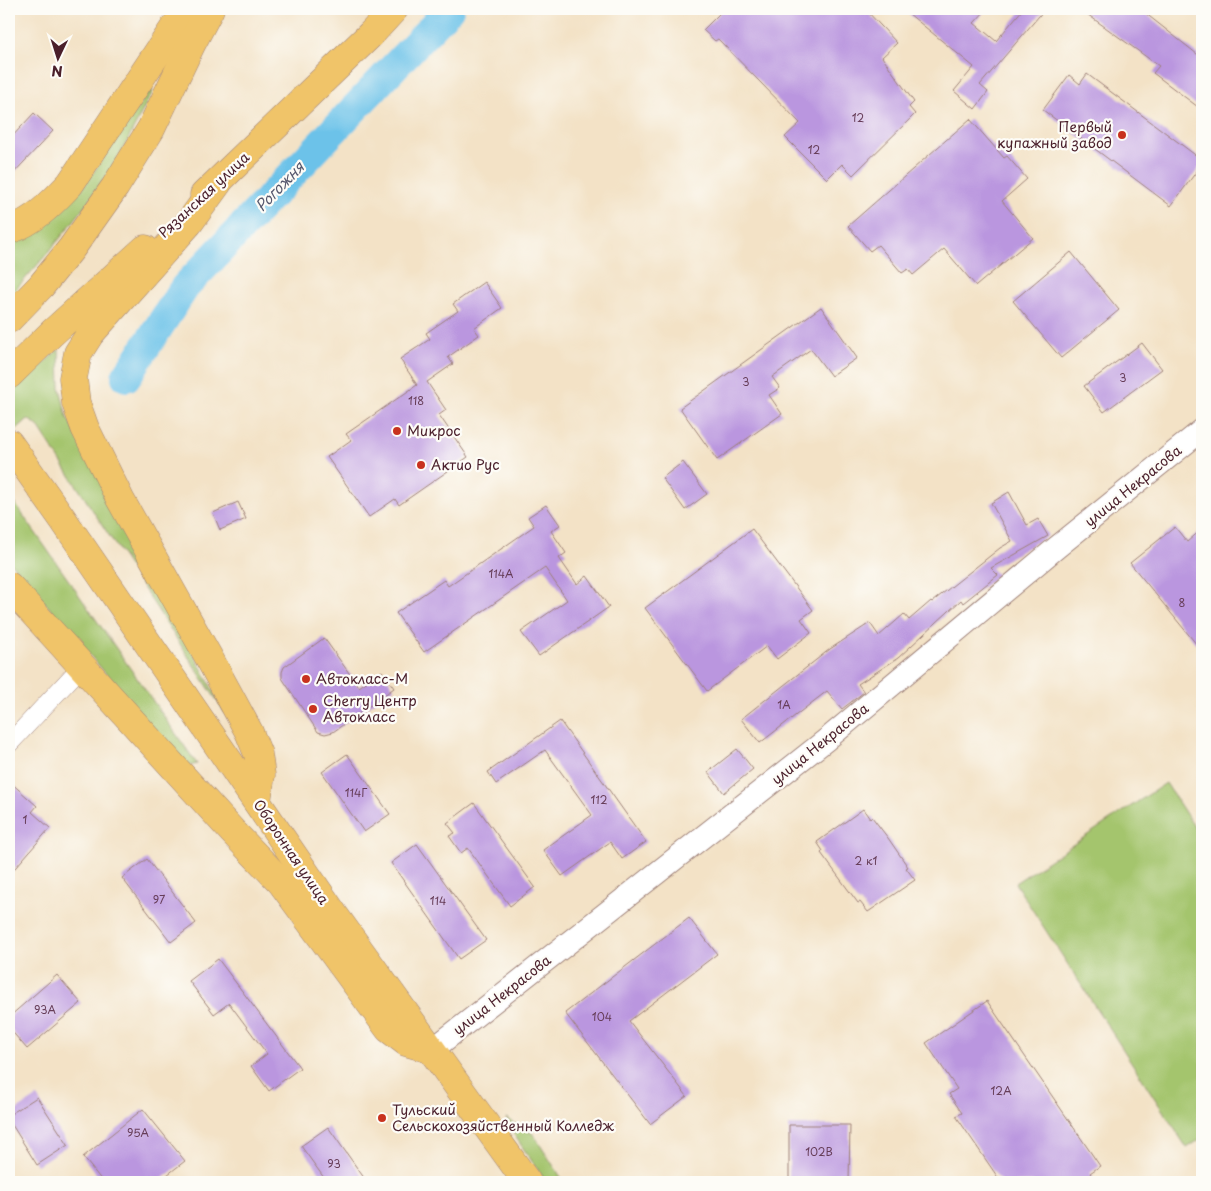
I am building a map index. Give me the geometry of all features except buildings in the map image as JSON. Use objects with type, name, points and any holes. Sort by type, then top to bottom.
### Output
[{"type":"main road","points":[[9,230],[36,216],[70,184],[174,28],[189,9]]},
{"type":"main road","points":[[9,319],[41,286],[71,249],[115,187],[151,129],[210,9]]},
{"type":"main road","name":"Рязанская улица","points":[[9,375],[52,333],[218,184],[371,34],[394,9]]},
{"type":"main road","points":[[218,184],[189,223],[90,334],[78,352],[73,378],[76,403],[85,428],[120,499],[249,732],[258,754],[261,775],[262,811],[281,882],[335,916]]},
{"type":"main road","name":"Оборонная улица","points":[[9,443],[419,1041],[527,1182]]},
{"type":"main road","points":[[9,586],[233,832],[281,882],[389,1029],[419,1041]]},
{"type":"street","name":"улица Некрасова","points":[[419,1041],[826,740],[1056,548],[1202,430]]},
{"type":"street","points":[[9,744],[82,666]]},
{"type":"green space","points":[[149,91],[153,91],[107,175],[39,264],[9,297],[9,243],[82,189]]},
{"type":"green space","points":[[59,349],[60,388],[67,417],[227,716],[37,425],[28,419],[9,436],[9,395]]},
{"type":"green space","points":[[9,495],[197,764],[186,767],[9,561]]},
{"type":"green space","points":[[1166,783],[1202,839],[1202,1138],[1187,1148],[1015,883]]},
{"type":"green space","points":[[506,1118],[533,1134],[564,1182],[546,1182],[513,1133]]},
{"type":"waterway","name":"Рогожня","points":[[126,377],[185,287],[449,9]]},
{"type":"place","name":"Первый купажный завод","points":[[1122,135]]},
{"type":"place","name":"Микрос","points":[[397,431]]},
{"type":"place","name":"Актио Рус","points":[[421,465]]},
{"type":"place","name":"Автокласс-М","points":[[306,679]]},
{"type":"place","name":"Cherry Центр Автокласс","points":[[313,709]]},
{"type":"place","name":"Тульский Сельскохозяйственный Колледж","points":[[382,1118]]}]
